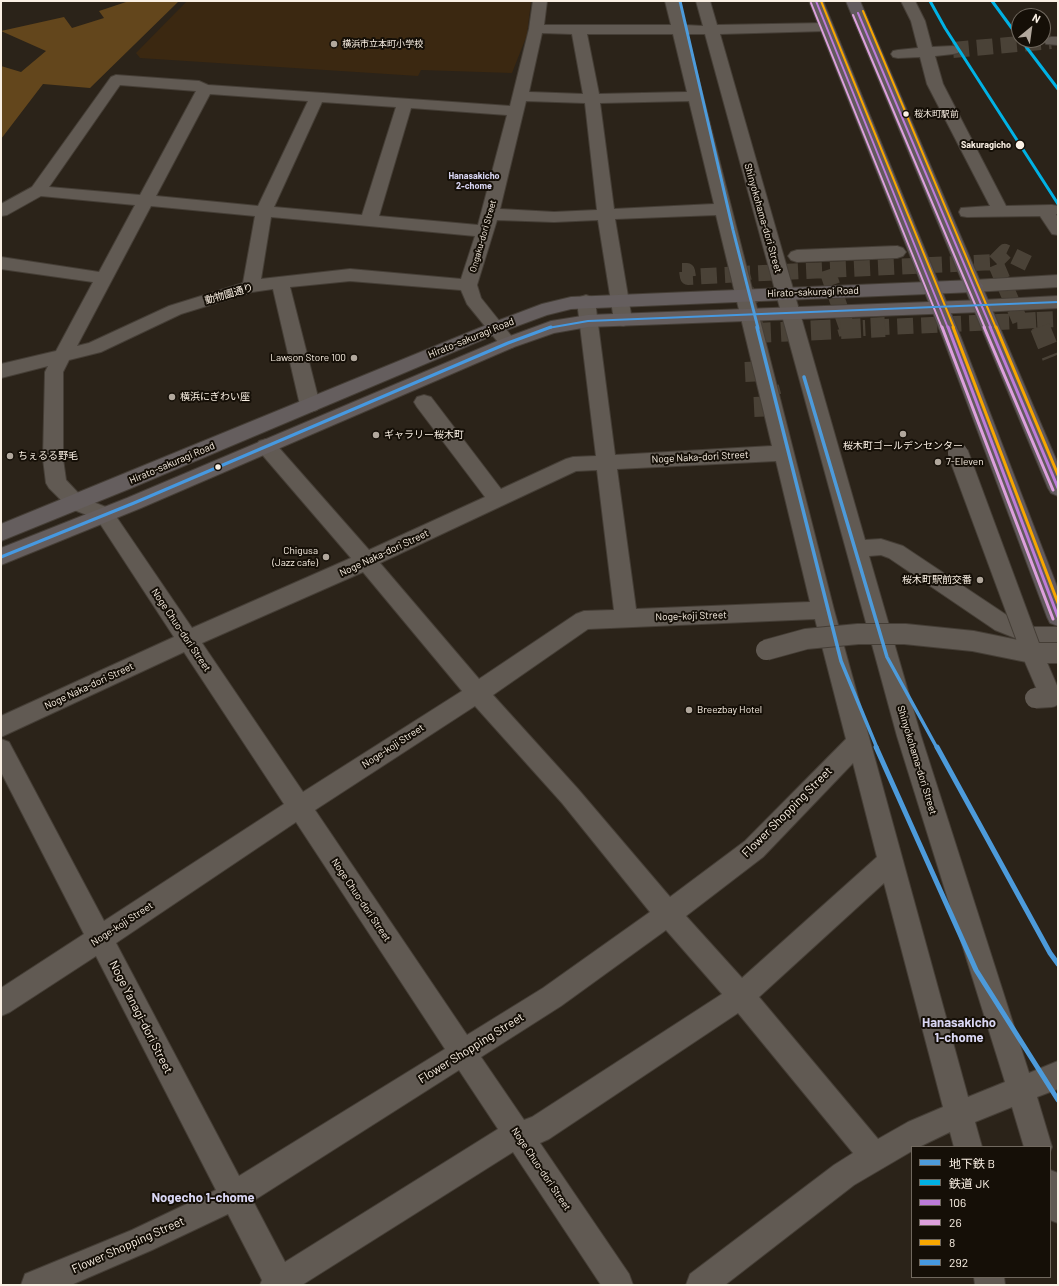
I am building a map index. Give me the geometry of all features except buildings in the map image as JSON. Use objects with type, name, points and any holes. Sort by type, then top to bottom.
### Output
[{"type":"highway","points":[[816,1],[940,307],[1058,617]]},
{"type":"highway","points":[[853,1],[1058,488]]},
{"type":"main road","name":"Hirato-sakuragi Road","points":[[1,533],[495,328],[542,310],[571,303],[620,299],[974,286]]},
{"type":"main road","name":"Hirato-sakuragi Road","points":[[1,557],[508,343],[551,327],[588,321],[982,306]]},
{"type":"street","name":"Ongaku-dori Street","points":[[508,343],[473,300],[468,285],[490,214],[518,104],[536,29],[540,1]]},
{"type":"street","points":[[672,1],[823,610],[968,1146]]},
{"type":"street","name":"Shinyokohama-dori Street","points":[[703,1],[909,736],[1038,1146]]},
{"type":"street","points":[[908,1],[918,21],[935,84],[1000,210]]},
{"type":"street","points":[[536,29],[711,30],[826,27]]},
{"type":"street","points":[[579,30],[592,99],[606,215],[623,320]]},
{"type":"street","points":[[898,54],[953,50]]},
{"type":"street","points":[[1,211],[38,191],[116,80],[199,86],[205,89],[405,103],[518,104],[592,99],[696,96]]},
{"type":"street","points":[[104,514],[76,503],[56,483],[53,459],[54,372],[205,89]]},
{"type":"street","points":[[251,286],[264,211],[317,97]]},
{"type":"street","points":[[369,221],[405,103]]},
{"type":"street","points":[[38,191],[484,231]]},
{"type":"street","points":[[490,214],[554,217],[723,209]]},
{"type":"street","points":[[967,212],[1000,210],[1048,211]]},
{"type":"street","points":[[1033,226],[1048,211]]},
{"type":"street","points":[[1048,211],[1058,230]]},
{"type":"street","points":[[806,259],[893,252],[873,264],[860,265]]},
{"type":"street","points":[[1,263],[104,278]]},
{"type":"street","name":"動物園通り","points":[[1,371],[94,348],[175,310],[251,286],[350,275],[468,285]]},
{"type":"street","points":[[974,286],[1058,281]]},
{"type":"street","points":[[280,283],[310,405]]},
{"type":"street","points":[[586,301],[605,462],[626,618]]},
{"type":"street","points":[[982,306],[1058,302]]},
{"type":"street","points":[[424,402],[498,499]]},
{"type":"street","points":[[266,446],[477,692],[570,796],[668,914],[741,996],[874,1156]]},
{"type":"street","name":"Noge Naka-dori Street","points":[[1,727],[188,640],[366,561],[573,464],[784,453]]},
{"type":"street","points":[[958,454],[1032,653],[1051,697],[1035,698]]},
{"type":"street","name":"Noge Chuo-dori Street","points":[[104,514],[618,1285]]},
{"type":"street","points":[[856,549],[881,547],[896,552],[1003,624],[1033,636],[1058,636]]},
{"type":"street","name":"Noge-koji Street","points":[[1,1003],[477,692],[584,620],[823,610]]},
{"type":"street","points":[[766,650],[806,639],[858,634],[904,634],[973,641],[1032,653],[1058,653]]},
{"type":"street","name":"Flower Shopping Street","points":[[36,1285],[142,1240],[234,1196],[552,997],[668,914],[754,849],[858,742]]},
{"type":"street","name":"Noge Yanagi-dori Street","points":[[1,749],[234,1196],[278,1284]]},
{"type":"street","points":[[278,1284],[506,1140],[520,1137],[539,1129],[741,996],[891,861]]},
{"type":"street","points":[[701,1285],[844,1175],[874,1156],[918,1132],[1058,1075]]},
{"type":"street","points":[[1051,1187],[1058,1209]]},
{"type":"shaded area","points":[[129,1],[179,1],[90,88],[43,84],[1,139],[1,66],[21,72],[46,51],[1,31],[64,17],[72,28],[104,18],[99,11]]},
{"type":"shaded area","name":"横浜市立本町小学校","points":[[187,1],[531,1],[527,35],[512,73],[421,70],[418,76],[140,58],[136,53]]},
{"type":"tunnel","points":[[953,50],[1011,45]]},
{"type":"tunnel","points":[[995,262],[1005,252],[1034,266]]},
{"type":"tunnel","points":[[742,274],[995,262]]},
{"type":"tunnel","points":[[995,262],[1020,321]]},
{"type":"tunnel","points":[[827,270],[847,328]]},
{"type":"tunnel","points":[[682,271],[687,271],[688,277],[742,274]]},
{"type":"tunnel","points":[[742,274],[756,328]]},
{"type":"tunnel","points":[[1037,320],[1058,319]]},
{"type":"tunnel","points":[[1020,321],[1037,320]]},
{"type":"tunnel","points":[[1037,320],[1040,328]]},
{"type":"tunnel","points":[[877,327],[1020,321]]},
{"type":"tunnel","points":[[756,327],[757,333],[848,329]]},
{"type":"tunnel","points":[[848,329],[877,327]]},
{"type":"tunnel","points":[[863,328],[877,327]]},
{"type":"tunnel","points":[[877,327],[885,327]]},
{"type":"tunnel","points":[[1040,327],[1052,357]]},
{"type":"tunnel","points":[[848,329],[849,334]]},
{"type":"tunnel","points":[[745,372],[765,371]]},
{"type":"tunnel","points":[[754,407],[774,406],[769,387]]},
{"type":"metro line","name":"B","points":[[680,1],[733,230],[841,661],[871,735],[976,970],[1058,1100]]},
{"type":"metro line","name":"B","points":[[804,377],[887,657],[1050,953],[1058,964]]},
{"type":"rail line","name":"JK","points":[[930,1],[945,28],[1058,204]]},
{"type":"rail line","name":"JK","points":[[992,1],[1011,27]]},
{"type":"rail line","name":"JK","points":[[1027,48],[1058,89]]},
{"type":"transit line","name":"106","points":[[816,1],[952,338],[1058,617]]},
{"type":"transit line","name":"8","points":[[821,1],[957,336],[1058,603]]},
{"type":"transit line","name":"26","points":[[811,3],[947,340],[1053,619]]},
{"type":"transit line","name":"8","points":[[863,11],[1058,475]]},
{"type":"transit line","name":"106","points":[[858,13],[1058,488]]},
{"type":"transit line","name":"26","points":[[853,15],[1053,490]]},
{"type":"transit line","name":"292","points":[[1,557],[134,503],[508,343],[551,327],[588,321],[1058,302]]},
{"type":"place","name":"横浜市立本町小学校","points":[[334,44]]},
{"type":"place","name":"桜木町駅前","points":[[906,114]]},
{"type":"place","name":"Sakuragicho","points":[[1020,145]]},
{"type":"place","name":"Lawson Store 100","points":[[354,358]]},
{"type":"place","name":"横浜にぎわい座","points":[[172,397]]},
{"type":"place","name":"桜木町ゴールデンセンター","points":[[903,434]]},
{"type":"place","name":"ギャラリー桜木町","points":[[376,435]]},
{"type":"place","name":"ちぇるる野毛","points":[[10,456]]},
{"type":"place","name":"7-Eleven","points":[[938,462]]},
{"type":"place","name":"Chigusa (Jazz cafe)","points":[[326,557]]},
{"type":"place","name":"桜木町駅前交番","points":[[980,580]]},
{"type":"place","name":"Breezbay Hotel","points":[[689,710]]},
{"type":"district","name":"Hanasakicho 2-chome","points":[[474,182]]},
{"type":"district","name":"Hanasakicho 1-chome","points":[[959,1030]]},
{"type":"district","name":"Nogecho 1-chome","points":[[203,1198]]}]
